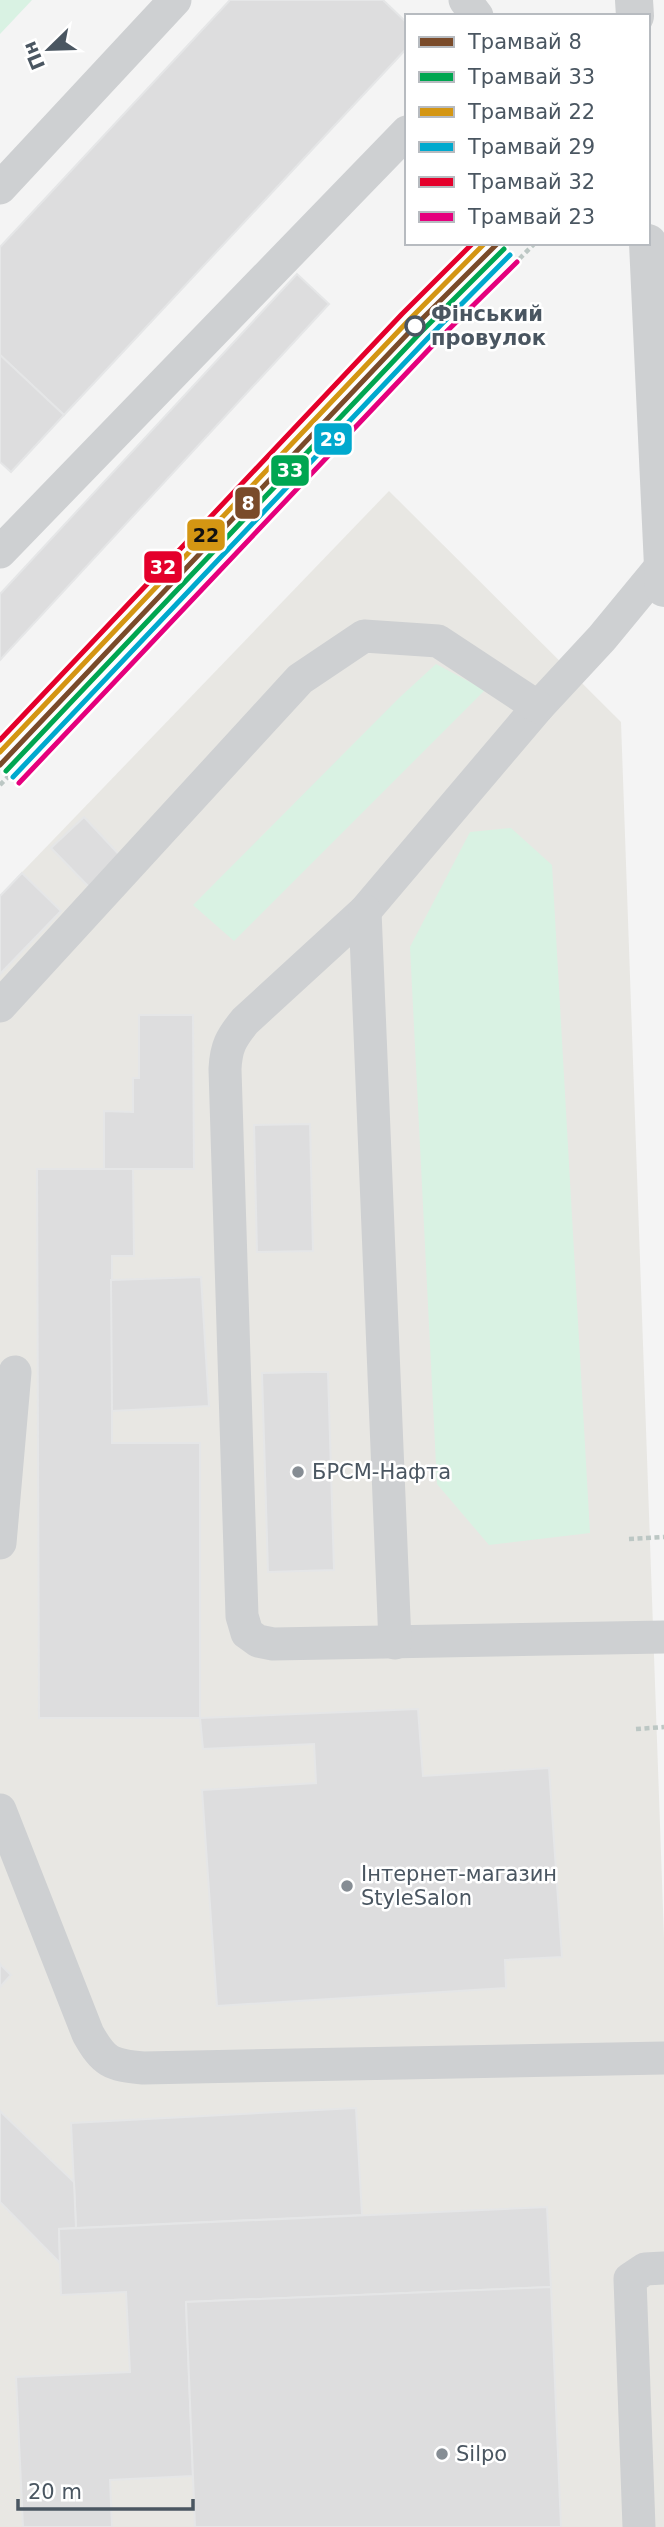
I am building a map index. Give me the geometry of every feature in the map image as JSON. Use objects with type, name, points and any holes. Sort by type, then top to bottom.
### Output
[{"type":"street","points":[[648,245],[664,576]]},
{"type":"lane","points":[[0,188],[175,0]]},
{"type":"lane","points":[[0,552],[405,134]]},
{"type":"lane","points":[[664,576],[601,638],[538,707],[365,911],[245,1021],[226,1051],[242,1616],[247,1633],[258,1640],[273,1644],[664,1637]]},
{"type":"lane","points":[[0,1006],[300,679],[364,636],[438,641],[538,707]]},
{"type":"lane","points":[[365,911],[395,1643]]},
{"type":"lane","points":[[0,1544],[15,1372]]},
{"type":"lane","points":[[0,1810],[88,2034],[100,2056],[121,2066],[143,2068],[664,2058]]},
{"type":"lane","points":[[639,2527],[630,2279],[645,2269],[664,2268]]},
{"type":"path","points":[[0,785],[533,245]]},
{"type":"path","points":[[629,1539],[664,1537]]},
{"type":"path","points":[[636,1729],[664,1727]]},
{"type":"shaded area","points":[[389,491],[621,722],[664,1938],[664,2527],[0,2527],[0,895]]},
{"type":"green space","points":[[0,0],[32,0],[0,34]]},
{"type":"green space","points":[[436,664],[485,690],[234,941],[193,905]]},
{"type":"green space","points":[[511,828],[552,865],[590,1533],[489,1545],[437,1484],[410,947],[470,832]]},
{"type":"building","points":[[230,0],[383,0],[405,21],[405,50],[64,415],[0,355],[0,247]]},
{"type":"building","points":[[297,274],[329,304],[0,660],[0,594]]},
{"type":"building","points":[[0,355],[64,415],[11,472],[0,462]]},
{"type":"building","points":[[84,817],[125,861],[93,891],[51,848]]},
{"type":"building","points":[[22,873],[61,911],[0,974],[0,896]]},
{"type":"building","points":[[139,1015],[193,1015],[194,1169],[104,1169],[104,1111],[133,1112],[133,1078],[139,1078]]},
{"type":"building","points":[[310,1124],[313,1251],[257,1252],[254,1125]]},
{"type":"building","points":[[37,1169],[133,1169],[134,1256],[112,1256],[112,1443],[200,1443],[200,1718],[39,1718]]},
{"type":"building","points":[[201,1277],[209,1406],[112,1411],[111,1280]]},
{"type":"building","name":"БРСМ-Нафта","points":[[328,1372],[334,1570],[268,1572],[262,1373]]},
{"type":"building","points":[[418,1709],[423,1776],[549,1768],[562,1957],[505,1960],[506,1988],[217,2006],[202,1790],[316,1783],[314,1744],[203,1749],[200,1718]]},
{"type":"building","points":[[0,1964],[11,1975],[0,1987]]},
{"type":"building","points":[[356,2108],[362,2215],[76,2228],[71,2123]]},
{"type":"building","points":[[0,2111],[74,2182],[76,2228],[59,2229],[60,2263],[0,2202]]},
{"type":"building","points":[[547,2207],[551,2287],[186,2302],[193,2476],[110,2480],[112,2527],[23,2527],[16,2377],[130,2372],[126,2292],[61,2295],[59,2229]]},
{"type":"building","points":[[551,2287],[561,2527],[195,2527],[186,2302]]},
{"type":"tram line","name":"32","points":[[0,740],[402,314],[471,245]]},
{"type":"tram line","name":"22","points":[[0,752],[483,245]]},
{"type":"tram line","name":"8","points":[[0,765],[415,326],[496,245]]},
{"type":"tram line","name":"33","points":[[6,771],[421,332],[504,249]]},
{"type":"tram line","name":"29","points":[[13,777],[428,338],[510,255]]},
{"type":"tram line","name":"23","points":[[19,783],[434,344],[517,262]]},
{"type":"place","name":"Фінський провулок","points":[[415,326]]},
{"type":"place","name":"БРСМ-Нафта","points":[[298,1472]]},
{"type":"place","name":"Інтернет-магазин StyleSalon","points":[[347,1886]]},
{"type":"place","name":"Silpo","points":[[442,2454]]}]
